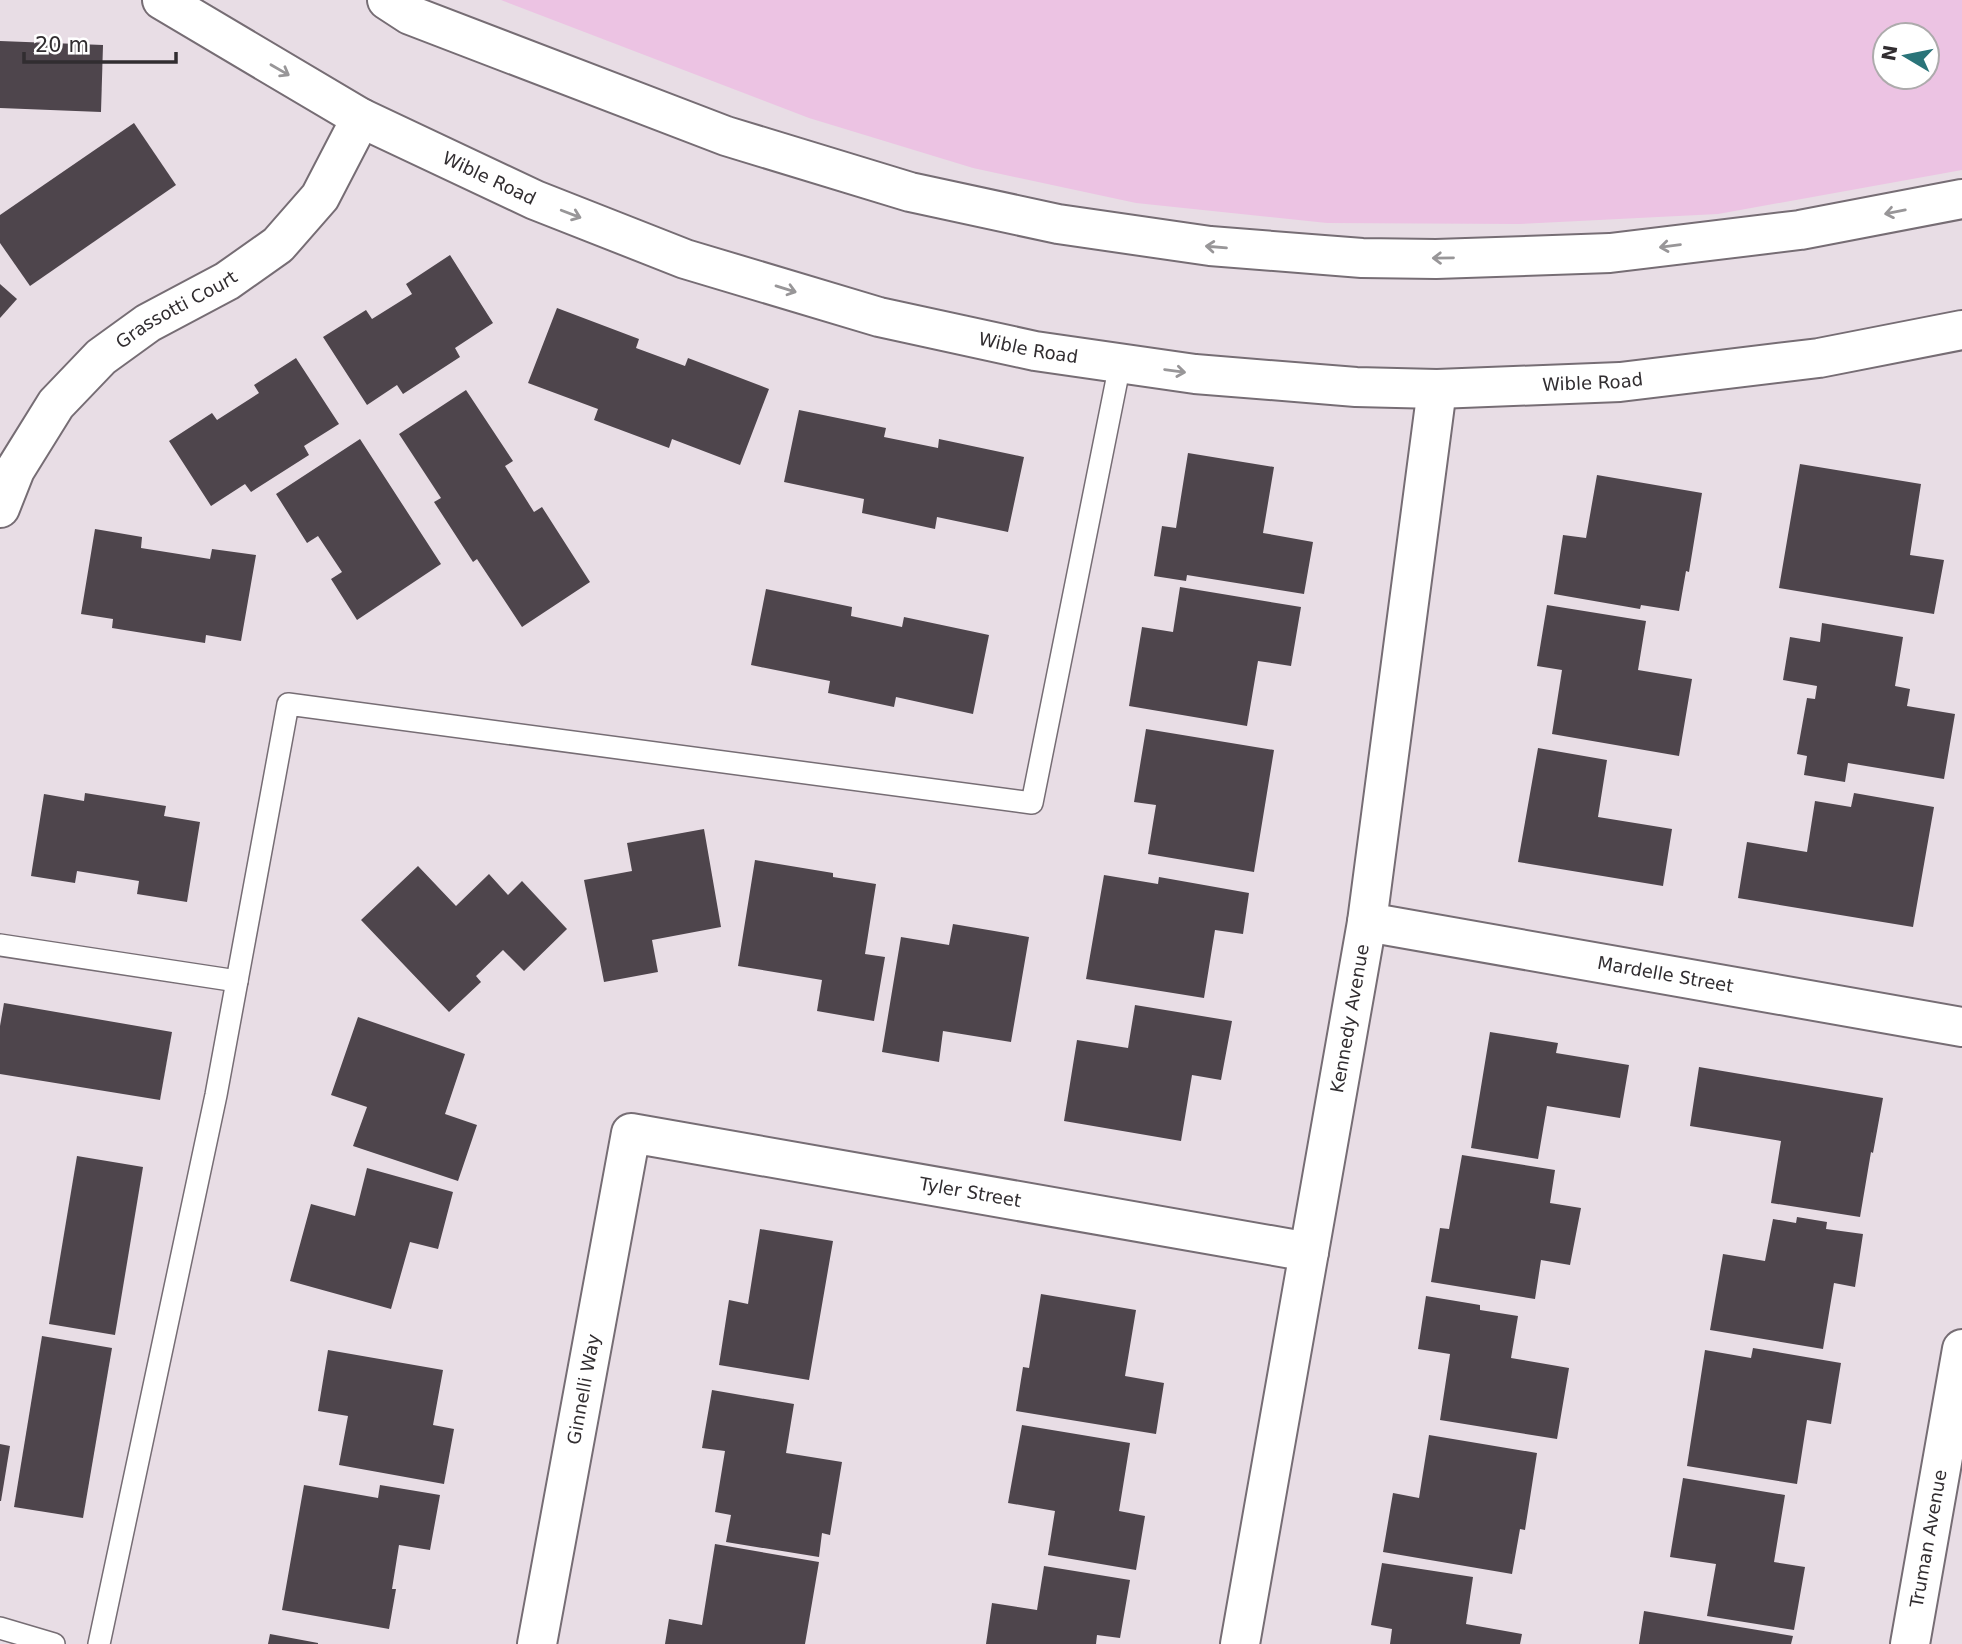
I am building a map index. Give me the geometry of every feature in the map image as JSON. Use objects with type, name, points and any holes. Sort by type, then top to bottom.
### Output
[{"type":"street","name":"Wible Road","points":[[162,0],[361,118],[535,200],[685,259],[878,317],[1035,351],[1195,374],[1356,387],[1437,389],[1620,382],[1819,358],[1962,330]]},
{"type":"street","points":[[398,7],[726,136],[910,192],[1058,224],[1210,246],[1375,258],[1436,259],[1610,253],[1800,230],[1962,199]]},
{"type":"street","name":"Grassotti Court","points":[[0,508],[7,466],[56,404],[101,357],[148,323],[227,281],[278,245],[320,197],[361,118]]},
{"type":"street","name":"Kennedy Avenue","points":[[1240,1644],[1367,922],[1437,389]]},
{"type":"street","name":"Mardelle Street","points":[[1367,922],[1962,1027]]},
{"type":"street","name":"Tyler Street","points":[[631,1133],[1309,1252]]},
{"type":"street","name":"Ginnelli Way","points":[[537,1644],[631,1133]]},
{"type":"street","name":"Truman Avenue","points":[[1910,1644],[1962,1349]]},
{"type":"lane","points":[[99,1644],[216,1095],[288,704],[1032,803],[1120,364]]},
{"type":"lane","points":[[0,945],[237,981]]},
{"type":"lane","points":[[0,1628],[54,1644]]},
{"type":"shaded area","points":[[501,0],[1962,0],[1962,170],[1718,214],[1519,224],[1327,223],[1136,203],[973,168],[809,118]]},
{"type":"building","points":[[0,41],[103,45],[101,112],[0,108]]},
{"type":"building","points":[[134,123],[176,185],[30,286],[0,243],[0,215]]},
{"type":"building","points":[[450,255],[493,323],[455,348],[460,357],[403,394],[397,385],[367,405],[323,337],[366,310],[372,319],[412,294],[406,284]]},
{"type":"building","points":[[0,284],[17,299],[0,318]]},
{"type":"building","points":[[557,308],[639,339],[636,348],[685,366],[688,358],[769,389],[740,465],[672,439],[669,448],[594,420],[598,409],[528,383]]},
{"type":"building","points":[[296,358],[339,424],[304,446],[309,455],[251,492],[245,484],[211,506],[169,441],[212,413],[217,420],[259,393],[254,385]]},
{"type":"building","points":[[466,390],[513,461],[505,466],[534,512],[542,507],[590,582],[522,627],[477,559],[473,562],[434,502],[441,498],[399,434]]},
{"type":"building","points":[[799,410],[886,428],[884,437],[938,448],[939,439],[1024,457],[1008,532],[937,517],[935,529],[862,513],[864,499],[784,482]]},
{"type":"building","points":[[360,439],[441,564],[357,620],[331,579],[342,572],[318,536],[307,543],[276,494]]},
{"type":"building","points":[[1188,453],[1274,467],[1263,533],[1313,542],[1304,594],[1187,575],[1186,581],[1154,576],[1162,526],[1176,528]]},
{"type":"building","points":[[1800,464],[1921,484],[1910,555],[1944,560],[1934,614],[1779,588]]},
{"type":"building","points":[[1597,475],[1702,493],[1689,572],[1686,571],[1679,611],[1641,605],[1640,609],[1554,594],[1563,535],[1586,538]]},
{"type":"building","points":[[95,529],[142,537],[141,548],[210,559],[212,549],[256,555],[241,641],[206,635],[205,643],[112,628],[113,619],[81,614]]},
{"type":"building","points":[[1180,587],[1301,607],[1291,666],[1258,661],[1247,726],[1129,706],[1142,627],[1173,632]]},
{"type":"building","points":[[766,589],[852,607],[851,616],[902,627],[904,617],[989,635],[973,714],[896,697],[894,707],[828,693],[830,681],[751,665]]},
{"type":"building","points":[[1547,605],[1646,621],[1638,670],[1692,679],[1679,756],[1552,734],[1562,670],[1537,666]]},
{"type":"building","points":[[1822,623],[1903,637],[1895,686],[1910,689],[1907,706],[1955,714],[1944,779],[1848,763],[1845,782],[1804,775],[1807,756],[1797,754],[1807,698],[1815,699],[1817,686],[1783,680],[1790,637],[1820,642]]},
{"type":"building","points":[[1146,729],[1274,750],[1254,872],[1148,854],[1156,805],[1134,802]]},
{"type":"building","points":[[1538,748],[1607,760],[1598,817],[1672,829],[1663,886],[1518,862]]},
{"type":"building","points":[[85,793],[166,806],[164,816],[200,822],[187,902],[137,894],[139,881],[77,871],[75,883],[31,876],[44,794],[84,801]]},
{"type":"building","points":[[1854,793],[1934,807],[1913,927],[1738,898],[1747,842],[1807,852],[1815,801],[1851,807]]},
{"type":"building","points":[[704,829],[721,927],[652,940],[658,972],[604,982],[584,880],[632,871],[627,843]]},
{"type":"building","points":[[755,860],[833,873],[833,877],[876,884],[865,954],[885,957],[874,1021],[817,1011],[822,980],[738,966]]},
{"type":"building","points":[[418,866],[456,906],[489,874],[508,895],[522,881],[567,929],[524,971],[503,950],[476,976],[481,982],[449,1012],[361,920]]},
{"type":"building","points":[[1104,875],[1158,884],[1159,877],[1249,893],[1243,934],[1215,930],[1204,998],[1086,979]]},
{"type":"building","points":[[953,924],[1029,937],[1011,1042],[943,1031],[939,1062],[882,1052],[901,937],[949,945]]},
{"type":"building","points":[[4,1003],[172,1032],[160,1100],[0,1074],[0,1026]]},
{"type":"building","points":[[1135,1005],[1232,1021],[1221,1080],[1192,1075],[1181,1141],[1064,1121],[1077,1040],[1128,1048]]},
{"type":"building","points":[[358,1017],[465,1054],[445,1114],[477,1125],[458,1181],[353,1146],[367,1107],[331,1095]]},
{"type":"building","points":[[1490,1032],[1558,1043],[1556,1053],[1629,1065],[1620,1118],[1547,1106],[1538,1159],[1471,1148]]},
{"type":"building","points":[[1699,1067],[1883,1098],[1860,1217],[1771,1203],[1781,1141],[1690,1126]]},
{"type":"building","points":[[1462,1155],[1555,1170],[1550,1203],[1581,1208],[1570,1265],[1541,1260],[1535,1299],[1431,1282],[1440,1228],[1449,1229]]},
{"type":"building","points":[[77,1156],[143,1167],[115,1335],[49,1324]]},
{"type":"building","points":[[367,1168],[453,1192],[438,1249],[410,1242],[391,1309],[290,1281],[311,1204],[355,1216]]},
{"type":"building","points":[[1797,1217],[1827,1222],[1826,1229],[1863,1234],[1855,1287],[1834,1283],[1823,1349],[1710,1330],[1723,1254],[1765,1261],[1773,1219],[1796,1223]]},
{"type":"building","points":[[760,1229],[833,1241],[809,1380],[719,1365],[729,1300],[748,1304]]},
{"type":"building","points":[[1041,1294],[1136,1310],[1125,1376],[1164,1383],[1156,1434],[1016,1411],[1023,1367],[1029,1368]]},
{"type":"building","points":[[1426,1296],[1480,1305],[1480,1310],[1518,1316],[1511,1358],[1569,1368],[1557,1439],[1440,1420],[1450,1354],[1418,1349]]},
{"type":"building","points":[[42,1336],[112,1348],[83,1518],[14,1507]]},
{"type":"building","points":[[1753,1348],[1841,1363],[1831,1424],[1807,1420],[1797,1484],[1687,1466],[1705,1350],[1751,1358]]},
{"type":"building","points":[[328,1350],[443,1370],[433,1425],[454,1429],[444,1484],[339,1465],[348,1416],[318,1411]]},
{"type":"building","points":[[712,1390],[794,1404],[786,1453],[842,1462],[830,1535],[822,1533],[819,1557],[726,1542],[731,1515],[715,1512],[725,1451],[702,1448]]},
{"type":"building","points":[[1022,1425],[1130,1443],[1119,1511],[1145,1516],[1136,1570],[1048,1555],[1055,1511],[1008,1503]]},
{"type":"building","points":[[1429,1435],[1537,1453],[1525,1530],[1520,1529],[1512,1574],[1383,1552],[1393,1493],[1419,1498]]},
{"type":"building","points":[[0,1444],[10,1446],[1,1501],[0,1501]]},
{"type":"building","points":[[1683,1478],[1785,1495],[1774,1562],[1805,1567],[1794,1630],[1707,1616],[1716,1564],[1670,1557]]},
{"type":"building","points":[[304,1485],[378,1498],[380,1485],[440,1495],[430,1550],[399,1545],[392,1589],[396,1589],[389,1629],[282,1610]]},
{"type":"building","points":[[715,1544],[819,1562],[805,1644],[665,1644],[669,1619],[702,1625]]},
{"type":"building","points":[[1382,1563],[1473,1577],[1466,1624],[1522,1634],[1520,1644],[1390,1644],[1392,1629],[1371,1625]]},
{"type":"building","points":[[1044,1566],[1130,1580],[1120,1638],[1097,1635],[1096,1644],[986,1644],[992,1603],[1037,1610]]},
{"type":"building","points":[[1644,1611],[1793,1636],[1791,1644],[1639,1644]]},
{"type":"building","points":[[270,1634],[318,1643],[318,1644],[268,1644]]}]
